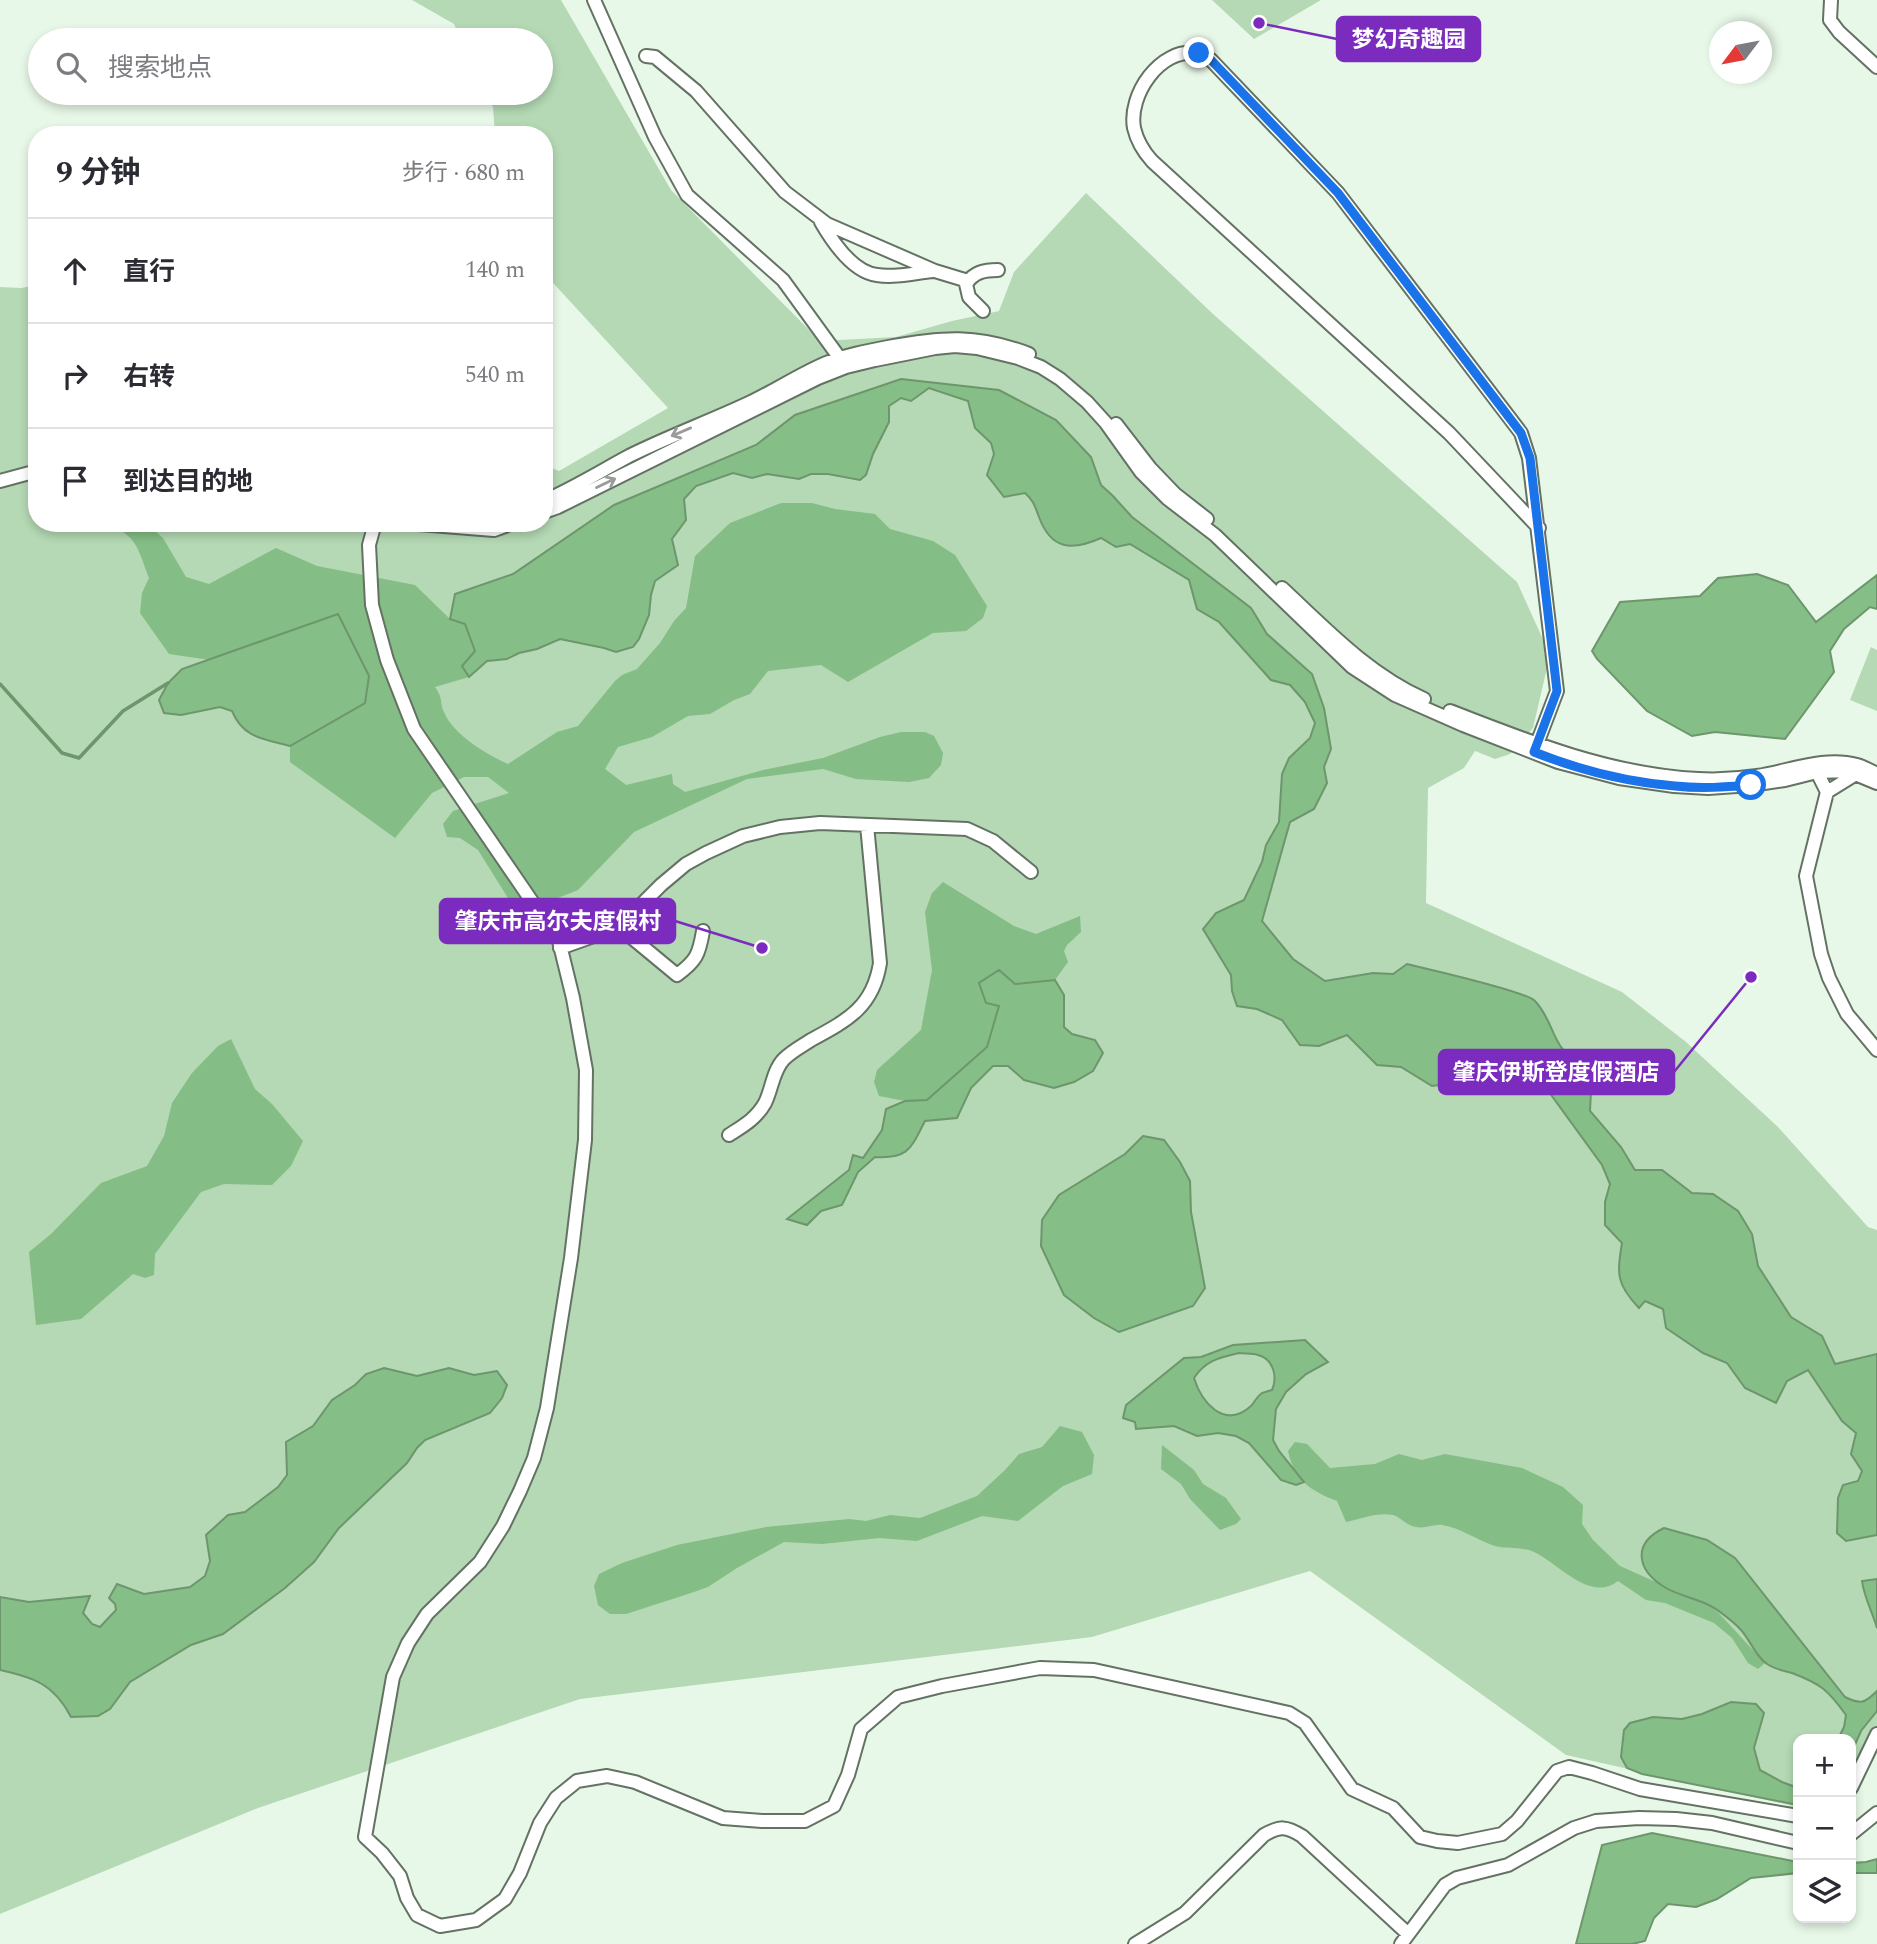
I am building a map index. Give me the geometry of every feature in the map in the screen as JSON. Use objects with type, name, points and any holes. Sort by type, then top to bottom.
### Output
[{"type":"street","points":[[594,0],[655,137],[687,194],[783,280],[843,363]]},
{"type":"street","points":[[1831,0],[1830,20],[1839,32],[1877,67]]},
{"type":"street","points":[[1536,748],[1557,691],[1539,528],[1530,458],[1521,433],[1338,193],[1211,60],[1199,53],[1184,53],[1158,66],[1147,77],[1134,109],[1138,142],[1152,161],[1449,432],[1539,528]]},
{"type":"street","points":[[646,56],[655,57],[696,91],[785,192],[819,219],[935,271],[968,281]]},
{"type":"street","points":[[819,219],[834,244],[854,264],[873,275],[894,276],[935,271]]},
{"type":"street","points":[[983,311],[969,297],[966,284],[982,270],[998,270]]},
{"type":"street","points":[[553,496],[629,456],[752,401],[817,367],[935,348],[977,348],[1041,367],[1060,379],[1106,423],[1141,472],[1168,499],[1215,535],[1352,667],[1395,695],[1463,725],[1536,748],[1619,768],[1695,779],[1724,779],[1838,762],[1858,765],[1877,774]]},
{"type":"street","points":[[553,509],[818,378],[843,363]]},
{"type":"street","points":[[0,481],[28,473]]},
{"type":"street","points":[[373,532],[369,545],[372,605],[387,660],[414,729],[559,942],[573,998],[586,1070],[585,1140],[571,1258],[547,1408],[534,1458],[503,1526],[480,1562],[427,1614],[408,1643],[393,1677],[365,1837],[400,1876],[407,1898],[417,1915],[440,1926],[476,1920],[505,1899],[520,1873],[540,1823],[556,1798],[577,1781],[607,1776],[635,1783],[723,1818],[804,1821],[834,1806],[848,1776],[862,1729],[898,1697],[1040,1668],[1094,1670],[1289,1713],[1305,1723],[1352,1789],[1393,1808],[1420,1837],[1437,1841],[1458,1843],[1502,1834],[1517,1821],[1557,1771],[1569,1768],[1640,1789],[1793,1815]]},
{"type":"street","points":[[1536,748],[1559,762],[1619,778],[1674,786],[1709,788],[1751,785],[1817,772],[1848,771],[1877,783]]},
{"type":"street","points":[[1817,772],[1827,792],[1806,876],[1821,954],[1829,978],[1847,1014],[1877,1050]]},
{"type":"street","points":[[1827,792],[1856,774]]},
{"type":"street","points":[[560,948],[619,928],[686,864],[743,836],[780,827],[820,822],[967,829],[993,841],[1031,872]]},
{"type":"street","points":[[729,1135],[752,1121],[765,1102],[782,1060],[853,1015],[868,999],[878,979],[880,963],[866,824]]},
{"type":"street","points":[[619,928],[677,975],[692,964],[700,951],[704,931]]},
{"type":"street","points":[[1856,1778],[1877,1734]]},
{"type":"street","points":[[1856,1830],[1877,1813]]},
{"type":"street","points":[[1135,1944],[1185,1913],[1264,1835],[1276,1828],[1289,1828],[1302,1836],[1404,1939],[1445,1885],[1457,1878],[1508,1865],[1574,1828],[1596,1821],[1676,1819],[1712,1823],[1793,1842]]},
{"type":"shaded area","points":[[412,0],[561,0],[671,190],[820,341],[896,337],[999,311],[1014,272],[1086,193],[1213,314],[1517,582],[1550,655],[1533,728],[1510,754],[1495,759],[1475,751],[1464,768],[1428,788],[1426,903],[1622,992],[1686,1042],[1778,1127],[1868,1227],[1877,1230],[1877,1728],[1856,1764],[1856,1734],[1793,1734],[1793,1806],[1566,1755],[1310,1571],[1092,1637],[580,1699],[258,1808],[0,1914],[0,287],[28,287],[28,532],[553,532],[553,469],[559,471],[668,408],[553,283],[553,126],[494,126],[492,105],[553,105],[553,28],[456,28],[454,24]]},
{"type":"shaded area","points":[[1212,0],[1321,0],[1254,39]]},
{"type":"shaded area","points":[[901,379],[999,390],[1056,420],[1091,457],[1101,485],[1132,517],[1251,608],[1267,634],[1312,674],[1324,708],[1331,749],[1324,767],[1327,783],[1314,809],[1290,822],[1262,921],[1293,959],[1325,981],[1373,973],[1393,974],[1407,964],[1496,986],[1535,1001],[1558,1043],[1582,1064],[1591,1091],[1590,1111],[1621,1147],[1635,1170],[1662,1170],[1692,1193],[1713,1194],[1738,1211],[1752,1234],[1758,1266],[1791,1317],[1822,1336],[1835,1364],[1877,1354],[1877,1535],[1846,1541],[1837,1533],[1838,1498],[1843,1485],[1858,1481],[1862,1471],[1851,1454],[1856,1433],[1842,1421],[1808,1370],[1787,1381],[1776,1403],[1745,1388],[1727,1363],[1703,1353],[1666,1328],[1663,1309],[1645,1301],[1639,1308],[1631,1300],[1620,1278],[1622,1243],[1605,1225],[1605,1202],[1610,1184],[1602,1165],[1546,1088],[1475,1076],[1432,1086],[1401,1067],[1377,1065],[1347,1035],[1319,1046],[1300,1045],[1282,1020],[1257,1009],[1237,1006],[1231,975],[1203,929],[1216,913],[1244,900],[1262,862],[1266,845],[1279,822],[1282,774],[1289,758],[1310,738],[1315,723],[1305,702],[1290,685],[1271,680],[1219,622],[1197,609],[1189,580],[1130,544],[1116,547],[1101,538],[1072,546],[1056,542],[1044,528],[1034,504],[1025,493],[1004,497],[987,475],[994,454],[991,443],[975,428],[968,401],[929,388],[911,401],[901,398],[889,406],[889,422],[866,475],[860,480],[828,474],[811,474],[799,479],[767,474],[752,478],[733,473],[696,486],[684,499],[686,520],[672,539],[678,565],[655,581],[649,615],[633,647],[616,652],[560,639],[507,659],[487,661],[469,677],[462,666],[475,651],[465,624],[450,619],[455,594],[513,574],[614,505],[756,445],[795,415]]},
{"type":"shaded area","points":[[781,503],[812,503],[875,514],[890,529],[933,541],[955,555],[987,606],[983,618],[966,631],[933,633],[848,682],[821,665],[768,671],[750,694],[710,714],[688,716],[652,737],[618,747],[605,769],[626,785],[672,774],[673,784],[685,792],[763,770],[823,758],[901,732],[925,732],[934,736],[943,753],[941,765],[929,778],[909,782],[856,779],[823,769],[747,779],[634,832],[578,890],[518,914],[478,850],[460,838],[447,837],[443,824],[453,811],[509,793],[488,777],[464,777],[432,793],[395,838],[290,762],[290,746],[365,703],[338,614],[210,660],[169,654],[140,613],[142,593],[149,578],[136,546],[123,532],[156,532],[163,538],[186,577],[209,584],[276,548],[317,566],[415,585],[450,619],[465,624],[475,651],[463,666],[469,677],[435,687],[448,720],[472,743],[508,764],[557,732],[578,726],[615,681],[637,669],[686,608],[695,556],[730,523]]},
{"type":"shaded area","points":[[1757,574],[1788,585],[1816,622],[1877,575],[1877,609],[1870,607],[1844,629],[1830,651],[1834,672],[1785,739],[1715,732],[1692,736],[1647,711],[1592,651],[1620,602],[1700,596],[1718,578]]},
{"type":"shaded area","points":[[338,614],[369,676],[365,703],[290,746],[255,736],[242,727],[232,711],[220,707],[181,715],[164,713],[159,700],[168,683],[182,669]]},
{"type":"shaded area","points":[[1871,647],[1877,650],[1877,711],[1850,700]]},
{"type":"shaded area","points":[[943,882],[1014,926],[1036,934],[1080,916],[1081,932],[1067,945],[1064,951],[1068,962],[1055,980],[1014,984],[999,1006],[987,1047],[927,1100],[905,1101],[879,1096],[874,1082],[877,1070],[921,1030],[932,970],[925,912],[932,893]]},
{"type":"shaded area","points":[[999,970],[1015,984],[1055,980],[1064,995],[1064,1027],[1072,1034],[1095,1040],[1103,1053],[1093,1071],[1074,1082],[1054,1088],[1024,1080],[1008,1066],[993,1066],[971,1088],[957,1118],[925,1121],[908,1150],[895,1156],[875,1157],[858,1172],[842,1205],[821,1211],[807,1225],[787,1219],[849,1170],[853,1155],[863,1158],[882,1130],[886,1109],[905,1101],[927,1100],[987,1047],[999,1006],[986,1003],[979,983]]},
{"type":"shaded area","points":[[231,1039],[255,1089],[272,1104],[303,1141],[291,1166],[272,1185],[224,1184],[201,1192],[155,1254],[154,1275],[145,1278],[133,1274],[81,1319],[36,1325],[29,1252],[51,1234],[101,1183],[147,1166],[164,1136],[172,1103],[192,1073],[218,1046]]},
{"type":"shaded area","points":[[1143,1136],[1164,1140],[1190,1181],[1191,1212],[1205,1288],[1193,1306],[1119,1332],[1094,1318],[1064,1295],[1041,1246],[1042,1220],[1059,1195],[1125,1154]]},
{"type":"shaded area","points":[[1305,1340],[1328,1362],[1306,1374],[1286,1392],[1276,1409],[1273,1440],[1304,1482],[1296,1485],[1281,1480],[1249,1443],[1236,1436],[1218,1433],[1197,1436],[1174,1426],[1136,1429],[1135,1422],[1123,1418],[1126,1405],[1184,1358],[1201,1357],[1233,1345]],"holes":[[[1256,1354],[1267,1360],[1273,1369],[1274,1385],[1272,1390],[1260,1394],[1243,1412],[1225,1415],[1205,1400],[1194,1378],[1203,1367],[1225,1356]]]},
{"type":"shaded area","points":[[384,1368],[417,1376],[449,1368],[474,1375],[497,1371],[507,1385],[502,1398],[490,1413],[425,1440],[407,1463],[339,1528],[314,1562],[285,1588],[223,1634],[191,1645],[130,1682],[110,1709],[98,1716],[71,1717],[50,1689],[33,1679],[0,1670],[0,1597],[29,1602],[90,1596],[83,1613],[92,1624],[100,1627],[116,1610],[115,1604],[109,1598],[117,1584],[144,1594],[190,1587],[205,1576],[210,1561],[206,1535],[228,1515],[245,1512],[278,1487],[287,1475],[286,1442],[313,1426],[332,1400],[366,1374]]},
{"type":"shaded area","points":[[1060,1426],[1082,1432],[1094,1455],[1092,1474],[1063,1486],[1018,1521],[982,1516],[917,1541],[879,1538],[822,1544],[784,1542],[708,1587],[691,1593],[626,1614],[610,1614],[598,1605],[594,1586],[599,1574],[622,1563],[677,1545],[766,1527],[849,1519],[866,1521],[890,1515],[920,1518],[977,1496],[1019,1454],[1042,1447]]},
{"type":"shaded area","points":[[1295,1442],[1307,1444],[1330,1468],[1375,1464],[1399,1454],[1422,1460],[1445,1454],[1522,1468],[1563,1487],[1583,1505],[1582,1524],[1593,1540],[1620,1566],[1714,1608],[1765,1663],[1758,1669],[1748,1663],[1732,1638],[1714,1623],[1665,1603],[1646,1600],[1618,1581],[1607,1587],[1585,1584],[1529,1550],[1486,1543],[1442,1525],[1416,1527],[1387,1514],[1346,1522],[1337,1501],[1319,1493],[1299,1477],[1288,1451]]},
{"type":"shaded area","points":[[1162,1445],[1194,1470],[1203,1484],[1226,1498],[1241,1519],[1236,1524],[1220,1530],[1190,1499],[1181,1484],[1161,1469]]},
{"type":"shaded area","points":[[1664,1528],[1707,1540],[1735,1558],[1845,1697],[1862,1702],[1877,1691],[1877,1711],[1861,1731],[1856,1742],[1856,1734],[1840,1734],[1846,1715],[1823,1689],[1767,1664],[1741,1630],[1726,1616],[1698,1600],[1666,1588],[1649,1574],[1644,1566],[1642,1550],[1653,1534]]},
{"type":"shaded area","points":[[1877,1579],[1877,1628],[1862,1581]]},
{"type":"shaded area","points":[[1731,1702],[1756,1704],[1764,1713],[1754,1748],[1760,1770],[1793,1786],[1793,1804],[1642,1774],[1627,1768],[1621,1757],[1624,1730],[1630,1723],[1653,1717],[1682,1719]]},
{"type":"shaded area","points":[[1652,1833],[1793,1861],[1793,1874],[1751,1878],[1717,1899],[1696,1907],[1668,1904],[1654,1918],[1645,1941],[1632,1944],[1576,1944],[1602,1845]]},
{"type":"shaded area","points":[[1877,1859],[1877,1873],[1856,1873],[1856,1863]]},
{"type":"waterway","points":[[0,684],[62,753],[79,758],[123,711],[168,683]]},
{"type":"place","name":"梦幻奇趣园","points":[[1259,23]]},
{"type":"place","name":"肇庆市高尔夫度假村","points":[[762,948]]},
{"type":"place","name":"肇庆伊斯登度假酒店","points":[[1751,977]]},
{"type":"route","points":[[1199,53],[1211,60],[1338,193],[1521,433],[1530,458],[1557,691],[1534,752],[1559,762],[1619,778],[1709,788],[1751,785]]}]
